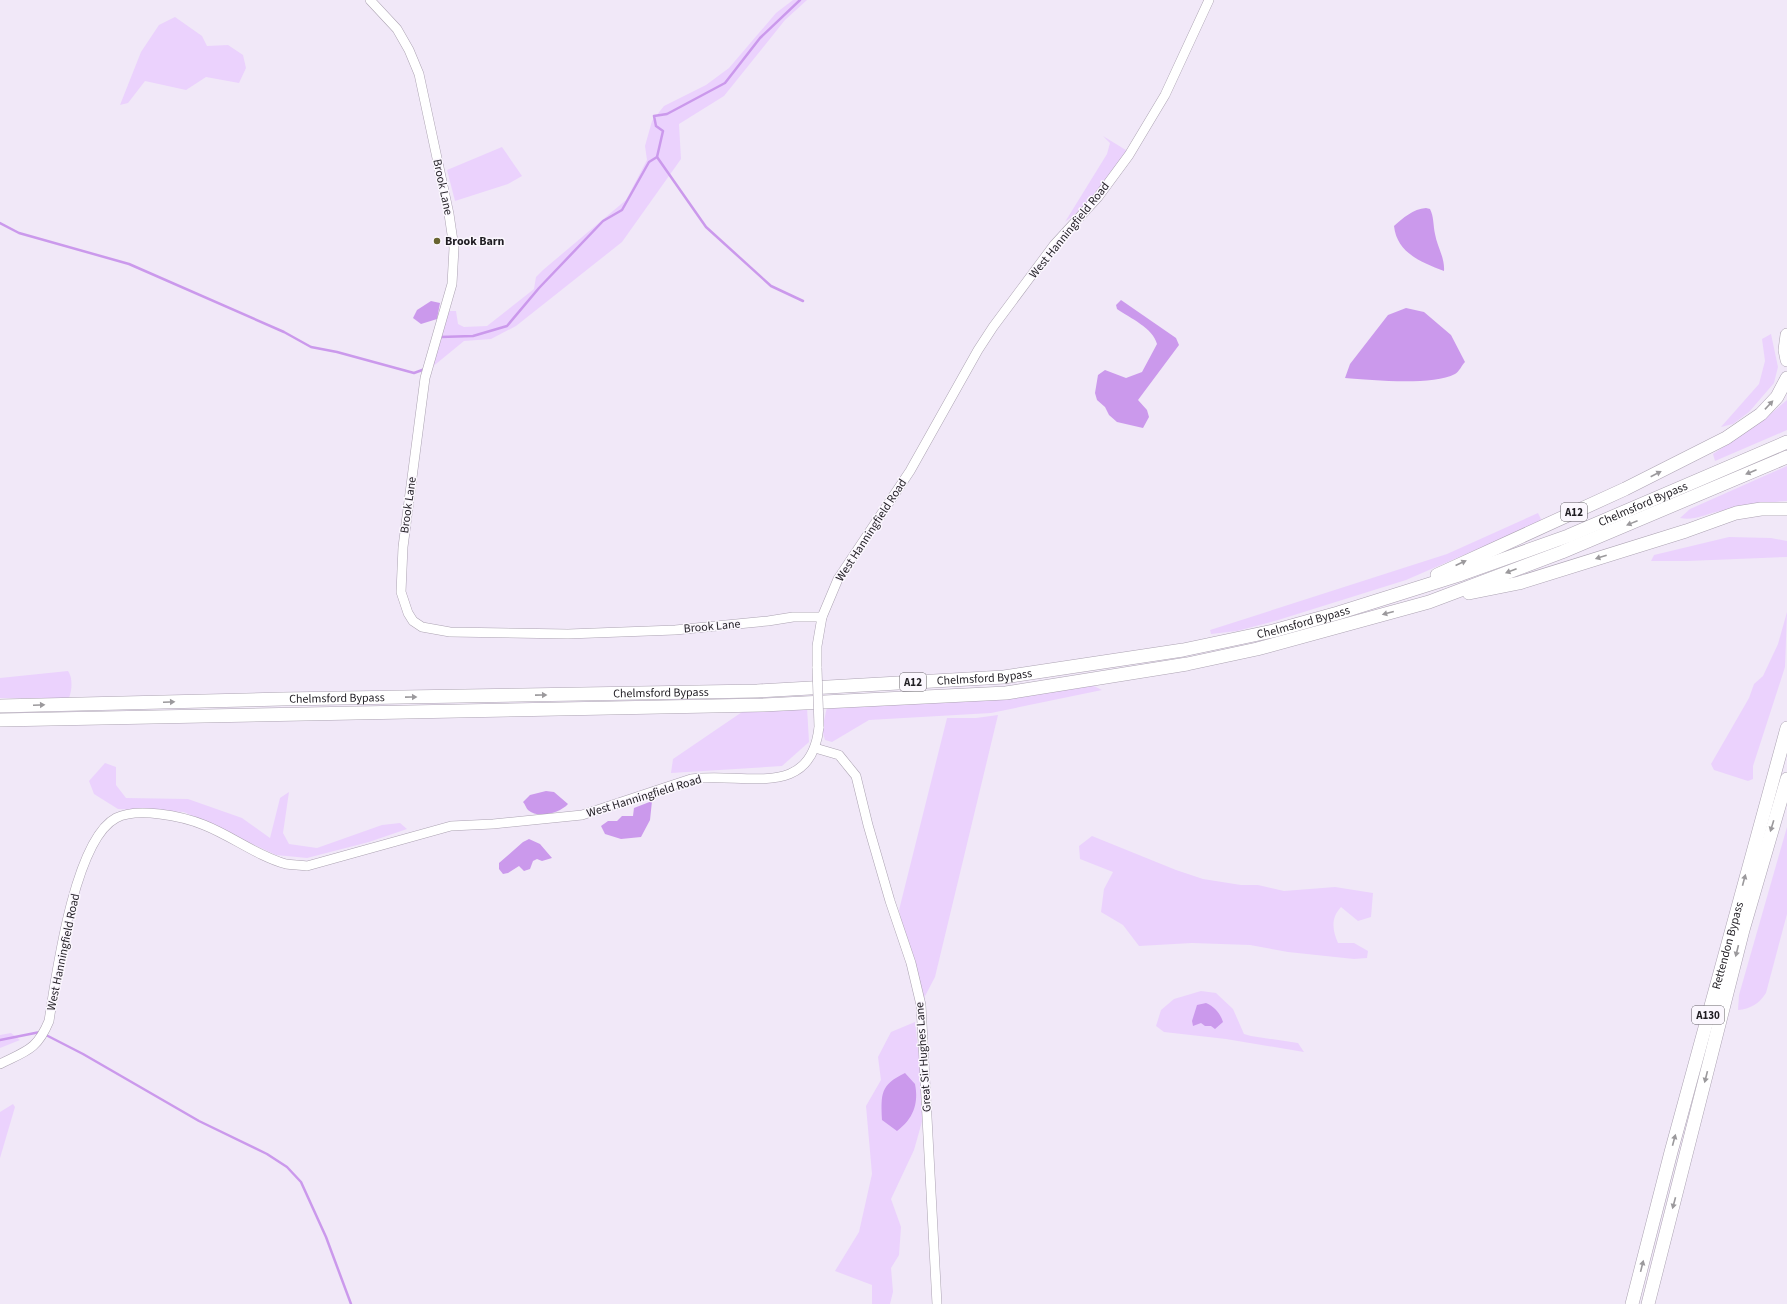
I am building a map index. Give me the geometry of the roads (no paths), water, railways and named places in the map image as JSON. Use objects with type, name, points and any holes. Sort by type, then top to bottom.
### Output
[{"type":"highway","points":[[1787,335],[1785,350],[1787,360]]},
{"type":"highway","name":"A12","points":[[1401,593],[1625,489],[1726,438],[1761,414],[1777,397],[1787,378]]},
{"type":"highway","name":"Chelmsford Bypass","points":[[0,706],[282,699],[757,691],[1004,677],[1183,650],[1273,630],[1401,593],[1462,574],[1568,536],[1787,442]]},
{"type":"highway","name":"Chelmsford Bypass","points":[[0,720],[763,705],[1006,693],[1187,664],[1257,649],[1429,602],[1562,552],[1670,508],[1787,457]]},
{"type":"highway","name":"A12","points":[[1429,602],[1519,583],[1686,531],[1736,513],[1761,509],[1787,509]]},
{"type":"highway","name":"A12","points":[[1686,531],[1740,520],[1767,517],[1787,518]]},
{"type":"highway","name":"Rettendon Bypass","points":[[1632,1304],[1680,1121],[1787,728]]},
{"type":"highway","name":"Rettendon Bypass","points":[[1648,1304],[1743,930],[1787,778]]},
{"type":"street","name":"Brook Lane","points":[[370,0],[397,29],[409,50],[419,74],[449,214],[454,248],[452,284],[425,378],[402,547],[401,592],[408,613],[413,621],[422,627],[450,632],[568,634],[675,630],[768,621],[793,617],[822,617]]},
{"type":"street","name":"West Hanningfield Road","points":[[0,1064],[27,1051],[43,1036],[49,1021],[70,908],[82,867],[100,834],[114,819],[128,812],[172,816],[204,825],[255,851],[280,861],[307,866],[451,826],[525,822],[582,815],[691,779],[706,777],[766,779],[783,778],[794,773],[805,764],[814,748],[819,727],[817,646],[822,617],[838,579],[910,471],[993,327],[1054,245],[1098,197],[1129,155],[1165,95],[1209,0]]},
{"type":"street","name":"Great Sir Hughes Lane","points":[[814,748],[839,755],[856,776],[868,825],[911,964],[921,1005],[937,1304]]},
{"type":"waterway","points":[[440,337],[473,336],[507,326],[539,288],[603,221],[622,210],[649,162],[657,157],[663,131],[656,126],[654,116],[667,114],[725,83],[760,38],[800,0]]},
{"type":"waterway","points":[[657,157],[706,227],[771,286],[803,301]]},
{"type":"waterway","points":[[0,223],[19,233],[129,264],[284,332],[311,347],[337,352],[414,373],[425,369]]},
{"type":"waterway","points":[[0,1040],[40,1032]]},
{"type":"waterway","points":[[44,1034],[83,1054],[199,1121],[267,1154],[287,1167],[301,1182],[326,1237],[351,1304]]},
{"type":"place","name":"Brook Barn","points":[[437,241]]}]
